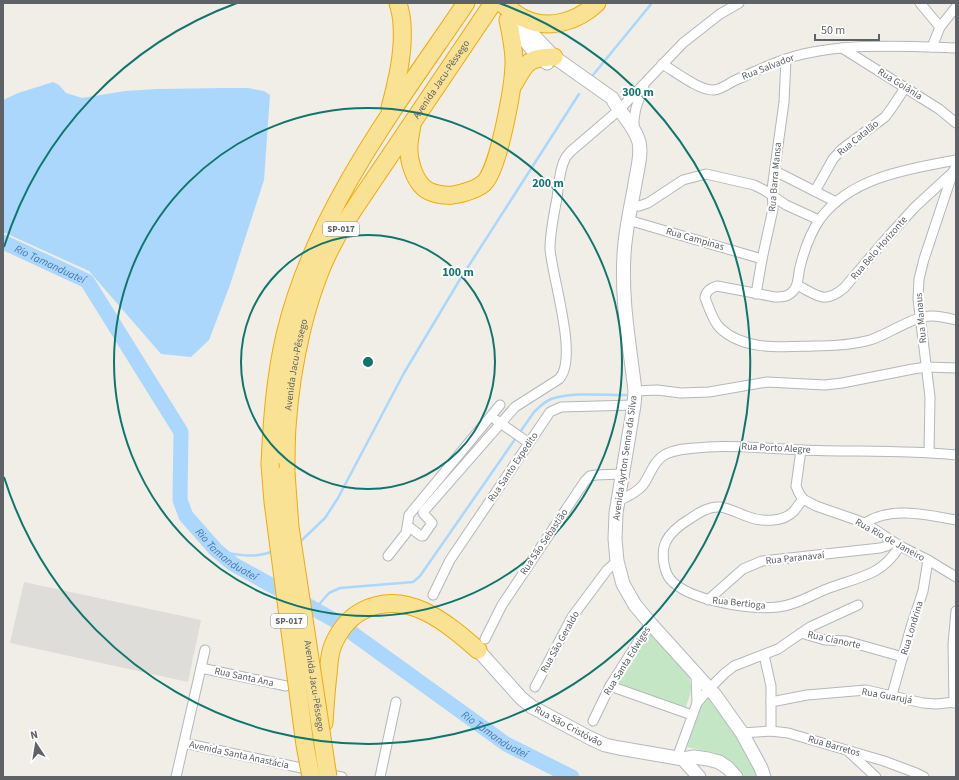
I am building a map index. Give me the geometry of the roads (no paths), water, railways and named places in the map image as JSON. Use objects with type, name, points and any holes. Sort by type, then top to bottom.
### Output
[{"type":"highway","points":[[387,120],[398,80],[402,52],[402,24],[398,3]]},
{"type":"highway","name":"Avenida Jacu-Pêssego","points":[[311,777],[305,745],[273,502],[270,464],[277,377],[285,335],[306,267],[336,202],[387,120],[466,3]]},
{"type":"highway","points":[[501,7],[524,18],[549,24],[563,23],[578,18],[597,3]]},
{"type":"highway","points":[[413,120],[409,147],[411,162],[416,177],[425,189],[445,196],[466,193],[484,182],[492,169],[502,134],[512,87],[514,61],[513,42],[501,7]]},
{"type":"highway","name":"Avenida Jacu-Pêssego","points":[[328,777],[290,526],[286,473],[287,428],[300,338],[310,302],[321,271],[335,240],[413,120],[482,19],[501,7]]},
{"type":"highway","points":[[512,87],[521,70],[527,64],[534,59],[547,57]]},
{"type":"highway","points":[[323,746],[325,702],[332,646],[338,634],[347,623],[358,614],[370,607],[383,604],[397,603],[411,606],[426,612],[481,644]]},
{"type":"highway","points":[[305,745],[305,777]]},
{"type":"main road","name":"Avenida Ayrton Senna da Silva","points":[[501,7],[547,57],[607,105],[618,109],[634,128],[639,141],[640,155],[628,220],[624,255],[624,280],[635,391],[616,512],[615,539],[617,561],[628,594],[635,605],[710,688],[742,733],[763,773],[772,777]]},
{"type":"main road","name":"Rua São Cristóvão","points":[[481,644],[520,698],[532,707],[590,738],[605,745],[680,758],[694,757],[708,759],[719,762],[728,768],[736,777]]},
{"type":"main road","points":[[680,758],[699,777]]},
{"type":"street","points":[[408,526],[423,536],[432,523],[424,515],[424,511],[515,407],[559,379],[564,373],[566,348],[563,317],[552,264],[550,240],[561,171],[565,159],[570,152],[618,109],[683,42],[720,14],[739,3]]},
{"type":"street","points":[[920,3],[940,27]]},
{"type":"street","points":[[932,46],[940,27],[956,7]]},
{"type":"street","name":"Rua Salvador","points":[[662,64],[699,86],[713,90],[720,89],[738,79],[786,59],[842,48],[932,46],[956,48]]},
{"type":"street","name":"Rua Goiânia","points":[[842,48],[955,121]]},
{"type":"street","name":"Rua Barra Mansa","points":[[756,294],[773,209],[772,189],[784,102],[786,59]]},
{"type":"street","points":[[634,128],[634,111],[637,101],[648,79]]},
{"type":"street","name":"Rua Catalão","points":[[815,191],[833,159],[842,150],[884,118],[905,88]]},
{"type":"street","points":[[956,160],[893,173],[872,180],[856,187],[836,202],[819,220],[805,251],[800,267],[797,285],[789,295],[775,297],[717,286],[711,287],[705,298],[717,325],[731,336],[745,342],[774,347],[837,345],[869,340],[889,333],[920,318],[932,316],[956,320]]},
{"type":"street","name":"Rua Belo Horizonte","points":[[797,285],[821,297],[831,298],[837,295],[885,240],[954,169]]},
{"type":"street","name":"Rua Manaus","points":[[929,452],[930,397],[918,300],[919,279],[924,259],[954,169]]},
{"type":"street","points":[[775,171],[836,202]]},
{"type":"street","points":[[631,206],[639,206],[648,203],[683,180],[706,174],[754,185],[786,205],[819,220]]},
{"type":"street","name":"Rua Campinas","points":[[628,220],[762,259]]},
{"type":"street","points":[[635,391],[658,390],[681,393],[709,392],[767,382],[825,385],[842,384],[913,368],[956,368]]},
{"type":"street","points":[[388,556],[401,540],[408,526],[409,515],[500,405]]},
{"type":"street","name":"Rua Santo Expedito","points":[[434,595],[450,560],[522,438],[556,408],[634,405]]},
{"type":"street","points":[[491,417],[522,438]]},
{"type":"street","name":"Rua Porto Alegre","points":[[618,501],[644,485],[659,459],[667,454],[682,449],[744,446],[801,450],[929,452],[956,455]]},
{"type":"street","points":[[801,450],[796,486],[803,499]]},
{"type":"street","name":"Rua São Sebastião","points":[[481,644],[502,604],[585,481],[590,476],[596,474],[622,474]]},
{"type":"street","name":"Rua Rio de Janeiro","points":[[803,499],[816,506],[865,523],[897,544],[956,577]]},
{"type":"street","name":"Rua Bertioga","points":[[803,499],[794,512],[786,517],[774,520],[749,518],[720,507],[709,509],[700,513],[676,528],[667,538],[664,546],[663,558],[667,575],[679,587],[708,600],[764,607],[779,607],[794,603],[830,587],[873,572],[886,564],[895,555],[897,544]]},
{"type":"street","points":[[865,523],[883,515],[907,513],[956,520]]},
{"type":"street","name":"Rua Paranavaí","points":[[708,600],[744,569],[762,561],[880,548],[897,544]]},
{"type":"street","name":"Rua Londrina","points":[[892,695],[923,591],[928,560]]},
{"type":"street","name":"Rua São Geraldo","points":[[535,687],[572,617],[607,570],[617,561]]},
{"type":"street","points":[[801,632],[858,605]]},
{"type":"street","points":[[955,702],[956,611]]},
{"type":"street","name":"Rua Santa Edwiges","points":[[593,721],[610,686],[650,623]]},
{"type":"street","name":"Rua Cianorte","points":[[697,703],[725,673],[734,666],[778,649],[801,632],[825,640],[846,642],[903,658]]},
{"type":"street","points":[[176,777],[205,650]]},
{"type":"street","points":[[764,655],[770,676],[770,731]]},
{"type":"street","name":"Rua Santa Ana","points":[[201,668],[286,686]]},
{"type":"street","points":[[680,758],[692,715],[697,703],[696,673]]},
{"type":"street","points":[[610,686],[692,715]]},
{"type":"street","name":"Rua Guarujá","points":[[771,702],[807,695],[871,691],[936,704],[955,702]]},
{"type":"street","points":[[380,777],[396,702]]},
{"type":"street","name":"Rua Barretos","points":[[742,733],[770,731],[788,733],[897,765],[924,777]]},
{"type":"street","name":"Avenida Santa Anastácia","points":[[184,743],[342,777]]},
{"type":"street","points":[[846,750],[876,777]]},
{"type":"water","points":[[53,82],[59,85],[66,93],[82,98],[125,91],[157,89],[248,88],[264,91],[270,95],[264,180],[230,285],[209,340],[191,357],[161,354],[89,271],[3,232],[3,100],[18,93]]},
{"type":"waterway","points":[[593,75],[652,3]]},
{"type":"waterway","points":[[298,541],[302,540],[325,518],[338,498],[404,373],[459,281],[579,94]]},
{"type":"waterway","name":"Rio Tamanduateí","points":[[3,242],[87,281],[181,432],[180,500],[186,516],[216,550],[233,564],[334,620],[506,744],[572,777]]},
{"type":"waterway","points":[[315,609],[329,593],[340,588],[413,582],[420,576],[534,412],[544,403],[551,399],[569,395],[626,395]]},
{"type":"waterway","points":[[216,550],[238,555],[252,556],[273,551]]}]
